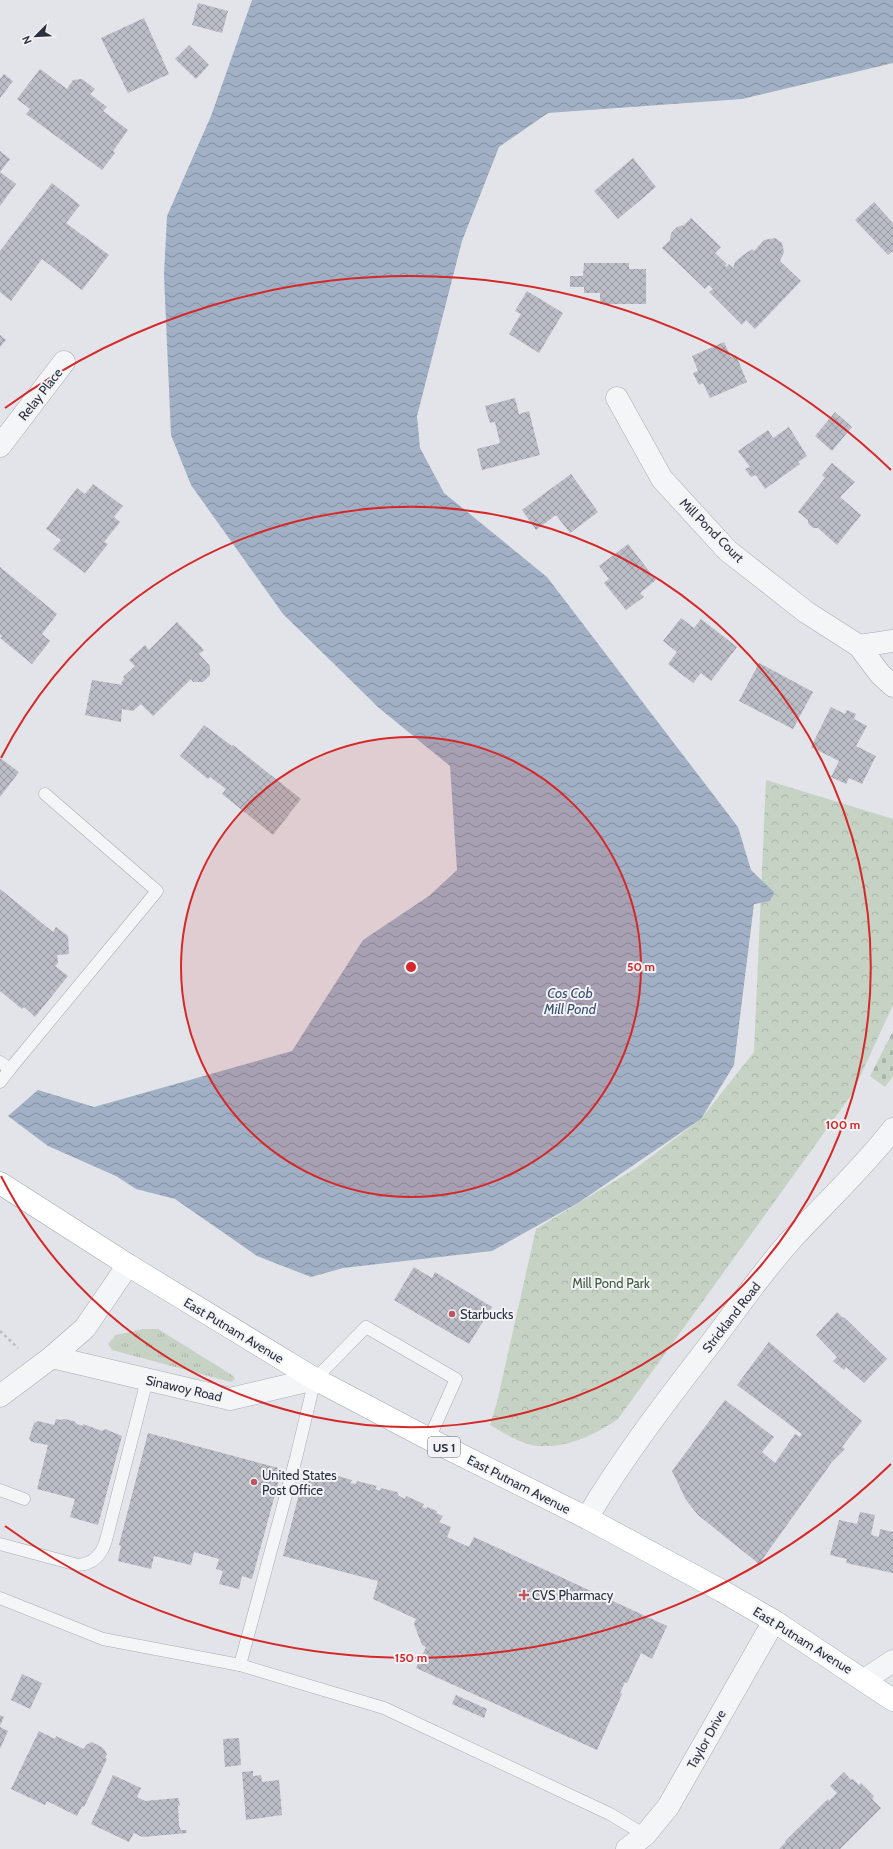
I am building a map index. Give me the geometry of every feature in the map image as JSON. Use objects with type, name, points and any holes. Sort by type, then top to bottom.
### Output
[{"type":"main road","name":"East Putnam Avenue","points":[[0,1184],[315,1380],[587,1518],[722,1590],[774,1621],[893,1700]]},
{"type":"street","name":"Relay Place","points":[[0,446],[64,362]]},
{"type":"street","name":"Mill Pond Court","points":[[618,398],[662,479],[728,551],[806,612],[859,646],[880,674],[893,686]]},
{"type":"street","points":[[859,646],[893,641]]},
{"type":"street","name":"Strickland Road","points":[[587,1518],[608,1482],[748,1294],[790,1241],[862,1166],[893,1129]]},
{"type":"street","points":[[0,1396],[52,1357],[85,1328],[128,1265]]},
{"type":"street","name":"Sinawoy Road","points":[[52,1357],[230,1399],[315,1380]]},
{"type":"street","name":"Taylor Drive","points":[[628,1849],[645,1835],[668,1807],[774,1621]]},
{"type":"street","points":[[864,1680],[893,1661]]},
{"type":"lane","points":[[0,1082],[157,891],[45,794]]},
{"type":"lane","points":[[0,1062],[10,1069]]},
{"type":"lane","points":[[240,1665],[294,1466],[315,1380],[366,1327],[456,1379],[429,1439]]},
{"type":"lane","points":[[0,1544],[78,1564],[88,1564],[97,1557],[103,1550],[106,1540],[147,1380]]},
{"type":"lane","points":[[0,1490],[24,1499]]},
{"type":"lane","points":[[0,1598],[103,1639],[240,1665],[384,1708],[610,1814],[645,1835]]},
{"type":"green space","name":"Mill Pond Park","points":[[766,780],[893,819],[893,1005],[852,1094],[618,1419],[590,1435],[570,1443],[538,1446],[525,1443],[490,1425],[497,1402],[536,1229],[636,1168],[701,1119],[754,1052]]},
{"type":"green space","points":[[893,1031],[893,1076],[885,1087],[870,1076]]},
{"type":"green space","points":[[143,1329],[158,1329],[232,1375],[235,1379],[231,1382],[112,1350],[108,1344],[116,1335]]},
{"type":"water","name":"Cos Cob Mill Pond","points":[[252,0],[893,0],[893,63],[742,99],[548,113],[499,147],[462,241],[417,416],[420,448],[444,493],[547,577],[738,827],[751,870],[774,892],[770,901],[754,904],[734,1065],[701,1119],[578,1203],[492,1251],[343,1268],[311,1277],[257,1256],[175,1199],[136,1189],[116,1176],[48,1146],[8,1116],[38,1090],[94,1107],[292,1051],[363,940],[429,896],[457,870],[450,766],[379,708],[283,614],[191,485],[171,435],[164,275],[167,216],[211,116]]},
{"type":"building","points":[[198,3],[228,11],[222,33],[192,25]]},
{"type":"building","points":[[144,18],[169,74],[128,93],[101,38]]},
{"type":"building","points":[[189,45],[209,65],[196,79],[175,59]]},
{"type":"building","points":[[40,69],[67,89],[73,80],[82,79],[95,89],[90,94],[107,107],[103,111],[128,130],[113,151],[115,153],[102,170],[26,114],[30,109],[17,99]]},
{"type":"building","points":[[4,74],[13,81],[0,98],[0,79]]},
{"type":"building","points":[[0,151],[10,159],[0,172]]},
{"type":"building","points":[[633,158],[656,187],[618,219],[594,191]]},
{"type":"building","points":[[0,172],[16,184],[0,206]]},
{"type":"building","points":[[52,183],[80,205],[66,223],[109,255],[82,290],[42,259],[11,301],[0,292],[0,251]]},
{"type":"building","points":[[874,202],[893,223],[893,251],[888,255],[855,220]]},
{"type":"building","points":[[691,218],[721,247],[715,253],[727,264],[725,266],[726,267],[729,264],[733,268],[735,262],[752,249],[754,251],[764,240],[775,238],[782,243],[784,252],[780,261],[801,281],[755,329],[746,320],[742,325],[709,292],[713,289],[709,285],[705,289],[662,248],[670,240],[671,233],[677,227],[684,225]]},
{"type":"building","points":[[584,263],[629,263],[629,269],[646,269],[646,304],[600,304],[600,293],[584,293],[584,287],[570,287],[570,276],[583,276]]},
{"type":"building","points":[[527,291],[563,313],[539,353],[509,334],[521,314],[515,311]]},
{"type":"building","points":[[0,335],[6,340],[0,347]]},
{"type":"building","points":[[724,342],[731,357],[736,355],[747,382],[710,398],[703,383],[699,385],[693,373],[698,371],[692,356]]},
{"type":"building","points":[[515,398],[519,414],[529,411],[540,455],[482,470],[477,449],[500,443],[495,422],[490,423],[485,406]]},
{"type":"building","points":[[835,412],[852,427],[832,451],[815,436]]},
{"type":"building","points":[[789,427],[807,456],[798,462],[800,464],[765,489],[756,475],[751,477],[745,469],[750,467],[738,451],[768,430],[773,438]]},
{"type":"building","points":[[832,463],[855,482],[840,497],[861,515],[837,545],[818,528],[813,528],[808,523],[808,520],[798,512],[825,478],[822,475]]},
{"type":"building","points":[[571,474],[598,512],[570,533],[556,515],[536,530],[522,510]]},
{"type":"building","points":[[93,484],[123,506],[114,517],[120,522],[104,542],[108,544],[85,573],[53,549],[61,540],[46,529],[77,488],[85,494]]},
{"type":"building","points":[[628,544],[656,580],[640,593],[644,597],[626,610],[604,583],[609,579],[599,566]]},
{"type":"building","points":[[0,567],[57,614],[42,634],[50,641],[32,664],[0,638],[2,636],[0,634]]},
{"type":"building","points":[[681,618],[694,628],[701,619],[737,647],[711,681],[701,673],[693,683],[668,664],[677,652],[663,641]]},
{"type":"building","points":[[177,622],[204,650],[199,654],[210,666],[210,675],[203,682],[193,682],[191,679],[153,716],[141,704],[133,711],[122,709],[121,722],[85,715],[92,680],[123,685],[121,683],[124,679],[123,677],[135,666],[129,660],[145,645],[149,650]]},
{"type":"building","points":[[759,663],[813,692],[793,729],[739,701]]},
{"type":"building","points":[[831,707],[845,714],[847,710],[856,714],[854,719],[867,726],[856,746],[876,756],[862,784],[849,778],[846,784],[831,777],[839,761],[811,747]]},
{"type":"building","points":[[204,725],[232,746],[233,745],[301,799],[273,835],[222,794],[226,789],[210,777],[208,779],[180,756]]},
{"type":"building","points":[[0,758],[19,772],[0,797]]},
{"type":"building","points":[[0,889],[53,932],[56,927],[68,936],[69,954],[57,955],[58,963],[55,966],[68,976],[35,1017],[24,1007],[22,1009],[0,991]]},
{"type":"building","points":[[414,1267],[432,1278],[435,1272],[492,1307],[469,1344],[394,1300]]},
{"type":"building","points":[[837,1312],[887,1359],[864,1383],[846,1367],[844,1370],[833,1361],[837,1357],[816,1335]]},
{"type":"building","points":[[769,1342],[862,1421],[842,1447],[845,1449],[832,1462],[759,1564],[698,1515],[686,1500],[672,1471],[725,1400],[774,1437],[762,1452],[775,1463],[795,1434],[800,1437],[802,1434],[737,1385]]},
{"type":"building","points":[[56,1419],[74,1421],[83,1426],[83,1424],[102,1431],[105,1429],[122,1436],[98,1525],[70,1517],[75,1499],[37,1489],[48,1445],[32,1442],[29,1439],[34,1423],[38,1421],[54,1425]]},
{"type":"building","points":[[148,1433],[282,1469],[252,1579],[242,1576],[239,1589],[219,1584],[223,1571],[216,1569],[219,1559],[194,1552],[191,1565],[154,1556],[151,1569],[118,1561],[121,1546],[119,1545]]},
{"type":"building","points":[[305,1471],[332,1478],[334,1475],[352,1480],[350,1483],[356,1484],[357,1481],[377,1486],[375,1489],[380,1491],[381,1488],[397,1492],[399,1496],[405,1499],[406,1496],[424,1504],[422,1507],[427,1509],[427,1507],[437,1511],[436,1513],[443,1516],[439,1522],[451,1527],[447,1537],[469,1547],[474,1537],[667,1626],[652,1659],[641,1653],[627,1683],[625,1682],[620,1693],[622,1694],[597,1750],[416,1668],[426,1647],[422,1645],[414,1624],[416,1619],[373,1599],[378,1581],[283,1556]]},
{"type":"building","points":[[860,1512],[875,1515],[871,1535],[879,1537],[880,1529],[893,1532],[893,1573],[846,1563],[847,1559],[830,1555],[839,1520],[857,1524]]},
{"type":"building","points":[[22,1674],[42,1683],[30,1709],[11,1700]]},
{"type":"building","points":[[456,1695],[487,1709],[484,1718],[452,1704]]},
{"type":"building","points":[[0,1715],[4,1717],[0,1726]]},
{"type":"building","points":[[0,1727],[8,1731],[0,1749]]},
{"type":"building","points":[[39,1731],[55,1739],[56,1736],[84,1749],[86,1745],[92,1742],[103,1748],[107,1754],[105,1758],[107,1759],[84,1807],[82,1806],[77,1816],[47,1801],[45,1805],[11,1789]]},
{"type":"building","points":[[239,1738],[241,1765],[225,1767],[223,1739]]},
{"type":"building","points":[[253,1771],[253,1776],[261,1775],[262,1782],[279,1780],[282,1815],[246,1820],[242,1772]]},
{"type":"building","points":[[844,1772],[851,1780],[853,1779],[859,1785],[861,1783],[874,1796],[872,1799],[881,1808],[840,1849],[779,1849],[786,1842],[785,1841],[828,1799],[829,1801],[837,1793],[830,1786]]},
{"type":"building","points":[[113,1775],[141,1788],[137,1797],[145,1801],[178,1798],[180,1806],[178,1805],[179,1826],[181,1830],[186,1830],[187,1833],[142,1837],[134,1833],[129,1842],[91,1824]]},
{"type":"place","name":"Starbucks","points":[[452,1314]]},
{"type":"place","name":"United States Post Office","points":[[254,1482]]},
{"type":"place","name":"CVS Pharmacy","points":[[524,1595]]}]
